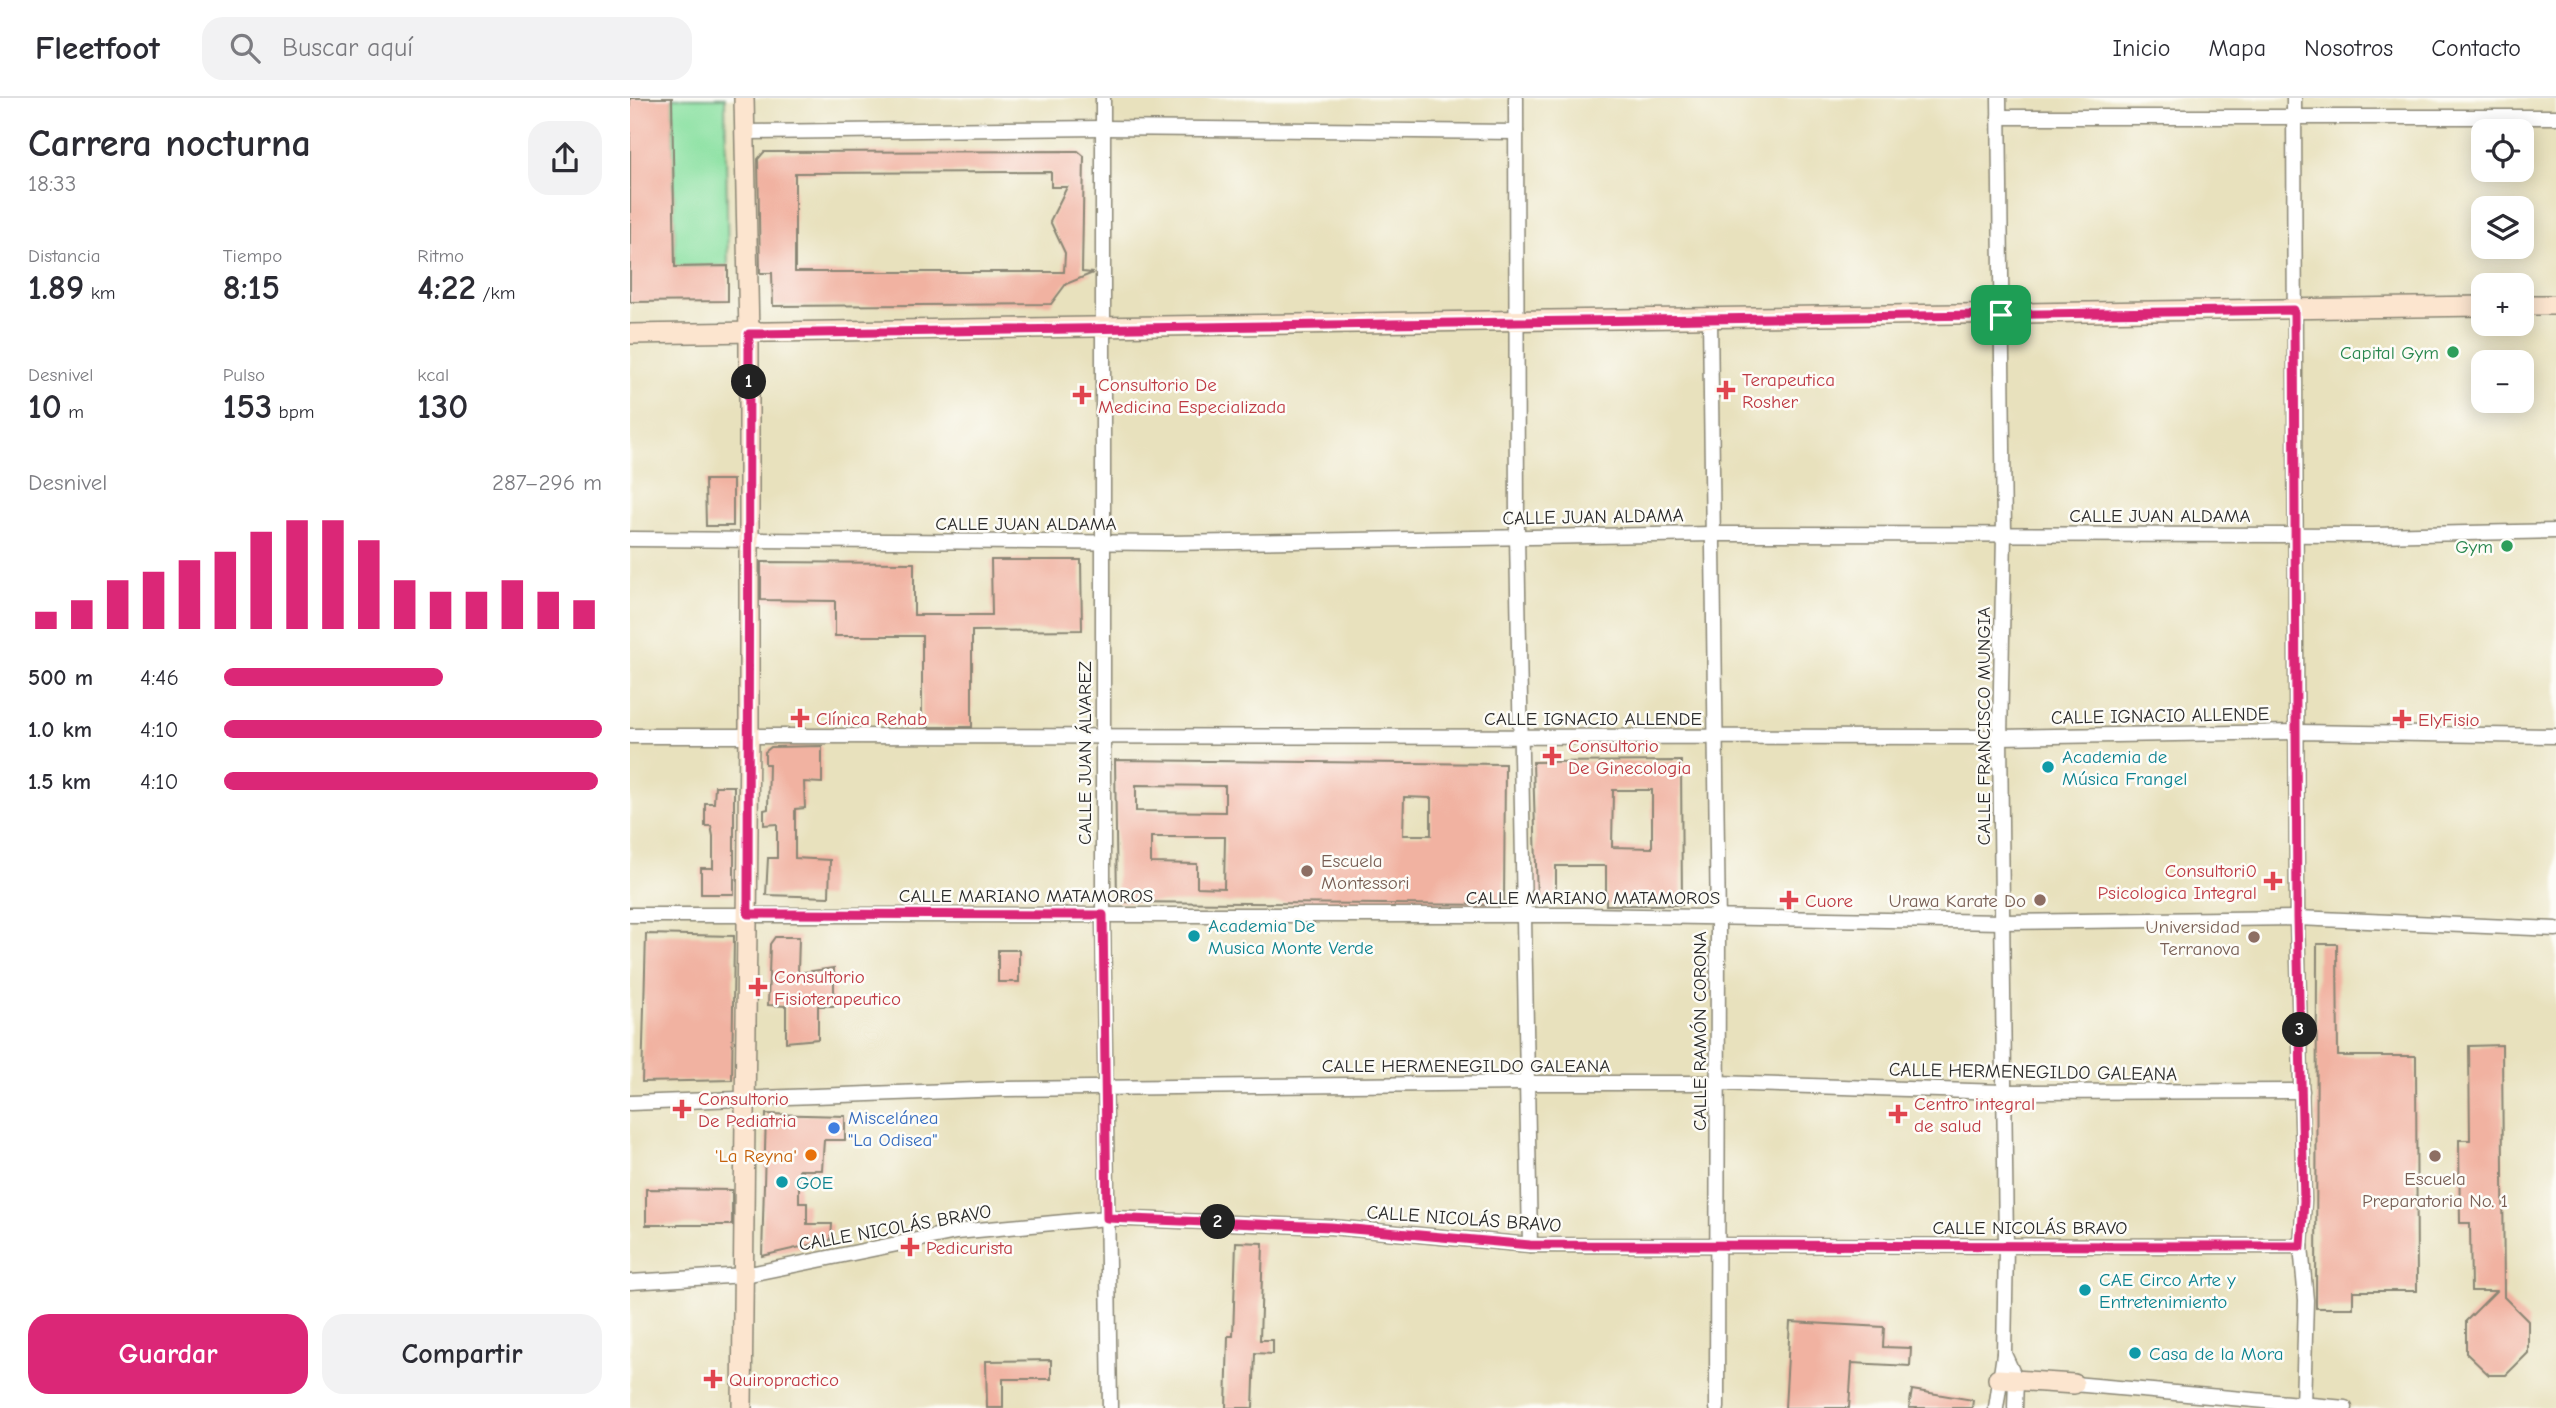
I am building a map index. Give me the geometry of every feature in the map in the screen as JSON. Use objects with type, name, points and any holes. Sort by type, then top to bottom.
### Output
[{"type":"main road","points":[[742,1408],[749,734],[749,334],[744,98]]},
{"type":"main road","points":[[2534,306],[2556,305]]},
{"type":"main road","points":[[630,334],[2471,306]]},
{"type":"main road","points":[[2007,1380],[2074,1384]]},
{"type":"street","name":"CALLE JUAN ÁLVAREZ","points":[[1103,98],[1103,915],[1110,1408]]},
{"type":"street","points":[[1516,98],[1517,536],[1530,1245]]},
{"type":"street","name":"CALLE FRANCISCO MUNGIA","points":[[1999,98],[2004,534],[2000,737],[2006,1246],[2004,1354],[2014,1408]]},
{"type":"street","points":[[2294,98],[2297,918],[2304,1201],[2301,1246],[2306,1300],[2303,1406]]},
{"type":"street","points":[[1999,117],[2556,117]]},
{"type":"street","points":[[744,132],[1103,128],[1516,132]]},
{"type":"street","name":"CALLE RAMÓN CORONA","points":[[1710,319],[1718,915],[1717,1408]]},
{"type":"street","name":"CALLE JUAN ALDAMA","points":[[630,539],[1104,543],[1713,534],[2556,531]]},
{"type":"street","name":"CALLE IGNACIO ALLENDE","points":[[630,736],[2000,737],[2298,732],[2556,736]]},
{"type":"street","name":"CALLE MARIANO MATAMOROS","points":[[630,915],[1718,915],[2003,922],[2297,918],[2556,929]]},
{"type":"street","name":"CALLE HERMENEGILDO GALEANA","points":[[630,1103],[746,1096],[1525,1083],[1718,1083],[2003,1092],[2302,1091]]},
{"type":"street","name":"CALLE NICOLÁS BRAVO","points":[[630,1282],[745,1275],[956,1232],[1107,1218],[1331,1227],[1530,1245],[2301,1246]]},
{"type":"street","name":"CALLE FRANCISCO MUNGIA","points":[[1996,1408],[2007,1380]]},
{"type":"street","points":[[2074,1384],[2345,1408]]},
{"type":"green space","points":[[672,98],[725,98],[728,266],[675,267]]},
{"type":"building","points":[[630,98],[672,98],[675,267],[728,266],[728,301],[630,302]]},
{"type":"building","points":[[1078,151],[1084,156],[1082,272],[1093,273],[1066,284],[1051,304],[773,306],[772,273],[760,273],[758,159],[764,152]],"holes":[[[1051,172],[1051,187],[1067,187],[1050,221],[1065,253],[1064,272],[795,272],[795,173]]]},
{"type":"building","points":[[705,480],[733,480],[733,526],[706,526]]},
{"type":"building","points":[[991,560],[1081,560],[1082,630],[972,631],[972,727],[922,727],[922,636],[835,636],[835,601],[761,600],[761,562],[914,563],[914,615],[992,615]]},
{"type":"building","points":[[822,746],[822,783],[804,782],[805,808],[795,809],[795,858],[830,860],[829,897],[766,895],[768,858],[777,858],[777,824],[764,825],[764,810],[768,809],[769,764],[765,764],[765,752],[771,747]]},
{"type":"building","points":[[1115,760],[1505,764],[1504,905],[1117,902]],"holes":[[[1136,785],[1225,786],[1225,812],[1136,811]],[[1404,797],[1431,798],[1431,835],[1403,835]],[[1151,837],[1225,837],[1224,888],[1197,887],[1197,864],[1151,863]]]},
{"type":"building","points":[[1681,761],[1682,905],[1606,905],[1606,866],[1556,866],[1556,899],[1537,899],[1533,762]],"holes":[[[1613,790],[1652,790],[1652,848],[1612,847]]]},
{"type":"building","points":[[715,786],[734,786],[734,894],[701,894],[701,868],[713,868],[713,836],[711,826],[705,826],[705,803],[714,803]]},
{"type":"building","points":[[646,934],[734,936],[732,1080],[642,1082]]},
{"type":"building","points":[[775,937],[799,937],[798,973],[834,968],[834,1006],[818,1006],[818,1039],[786,1042],[786,1006],[768,1005],[770,944]]},
{"type":"building","points":[[2317,944],[2337,944],[2338,1056],[2416,1056],[2417,1291],[2353,1291],[2353,1308],[2316,1308]]},
{"type":"building","points":[[998,950],[1019,950],[1019,982],[998,982]]},
{"type":"building","points":[[2502,1045],[2504,1297],[2528,1321],[2528,1353],[2506,1375],[2489,1375],[2466,1353],[2466,1321],[2496,1291],[2471,1291],[2470,1223],[2460,1223],[2459,1140],[2470,1140],[2469,1046]]},
{"type":"building","points":[[766,1114],[845,1116],[845,1140],[824,1140],[822,1170],[799,1170],[799,1203],[807,1203],[807,1224],[832,1224],[831,1240],[762,1256]]},
{"type":"building","points":[[646,1189],[732,1190],[732,1225],[646,1225]]},
{"type":"building","points":[[1236,1242],[1263,1243],[1260,1340],[1273,1340],[1273,1354],[1255,1353],[1253,1408],[1226,1408],[1228,1336],[1233,1336]]},
{"type":"building","points":[[1790,1322],[1884,1327],[1883,1347],[1911,1348],[1910,1366],[1852,1363],[1849,1408],[1785,1408]]},
{"type":"building","points":[[1051,1360],[1051,1379],[1003,1379],[1003,1408],[987,1408],[986,1361]]},
{"type":"building","points":[[1912,1390],[1973,1400],[1972,1408],[1909,1408]]},
{"type":"place","name":"Capital Gym","points":[[2453,352]]},
{"type":"place","name":"Terapeutica Rosher","points":[[1726,390]]},
{"type":"place","name":"Consultorio De Medicina Especializada","points":[[1082,395]]},
{"type":"place","name":"Gym","points":[[2507,546]]},
{"type":"place","name":"Clínica Rehab","points":[[800,718]]},
{"type":"place","name":"ElyFisio","points":[[2402,719]]},
{"type":"place","name":"Consultorio De Ginecologia","points":[[1552,756]]},
{"type":"place","name":"Academia de Música Frangel","points":[[2048,767]]},
{"type":"place","name":"Escuela Montessori","points":[[1307,871]]},
{"type":"place","name":"Consultori0 Psicologica Integral","points":[[2273,881]]},
{"type":"place","name":"Cuore","points":[[1789,900]]},
{"type":"place","name":"Urawa Karate Do","points":[[2040,900]]},
{"type":"place","name":"Academia De Musica Monte Verde","points":[[1194,936]]},
{"type":"place","name":"Universidad Terranova","points":[[2254,937]]},
{"type":"place","name":"Consultorio Fisioterapeutico","points":[[758,987]]},
{"type":"place","name":"Consultorio De Pediatria","points":[[682,1109]]},
{"type":"place","name":"Centro integral de salud","points":[[1898,1114]]},
{"type":"place","name":"Miscelánea \"La Odisea\"","points":[[834,1128]]},
{"type":"place","name":"'La Reyna'","points":[[811,1155]]},
{"type":"place","name":"Escuela Preparatoria No. 1","points":[[2435,1156]]},
{"type":"place","name":"GOE","points":[[782,1182]]},
{"type":"place","name":"Pedicurista","points":[[910,1247]]},
{"type":"place","name":"CAE Circo Arte y Entretenimiento","points":[[2085,1290]]},
{"type":"place","name":"Casa de la Mora","points":[[2135,1353]]},
{"type":"place","name":"Quiropractico","points":[[713,1379]]},
{"type":"route","points":[[2294,310],[2297,918],[2304,1201],[2301,1246],[1530,1245],[1473,1242],[1331,1227],[1107,1218],[1103,915],[748,914],[749,334],[2001,315],[2294,310]]}]
